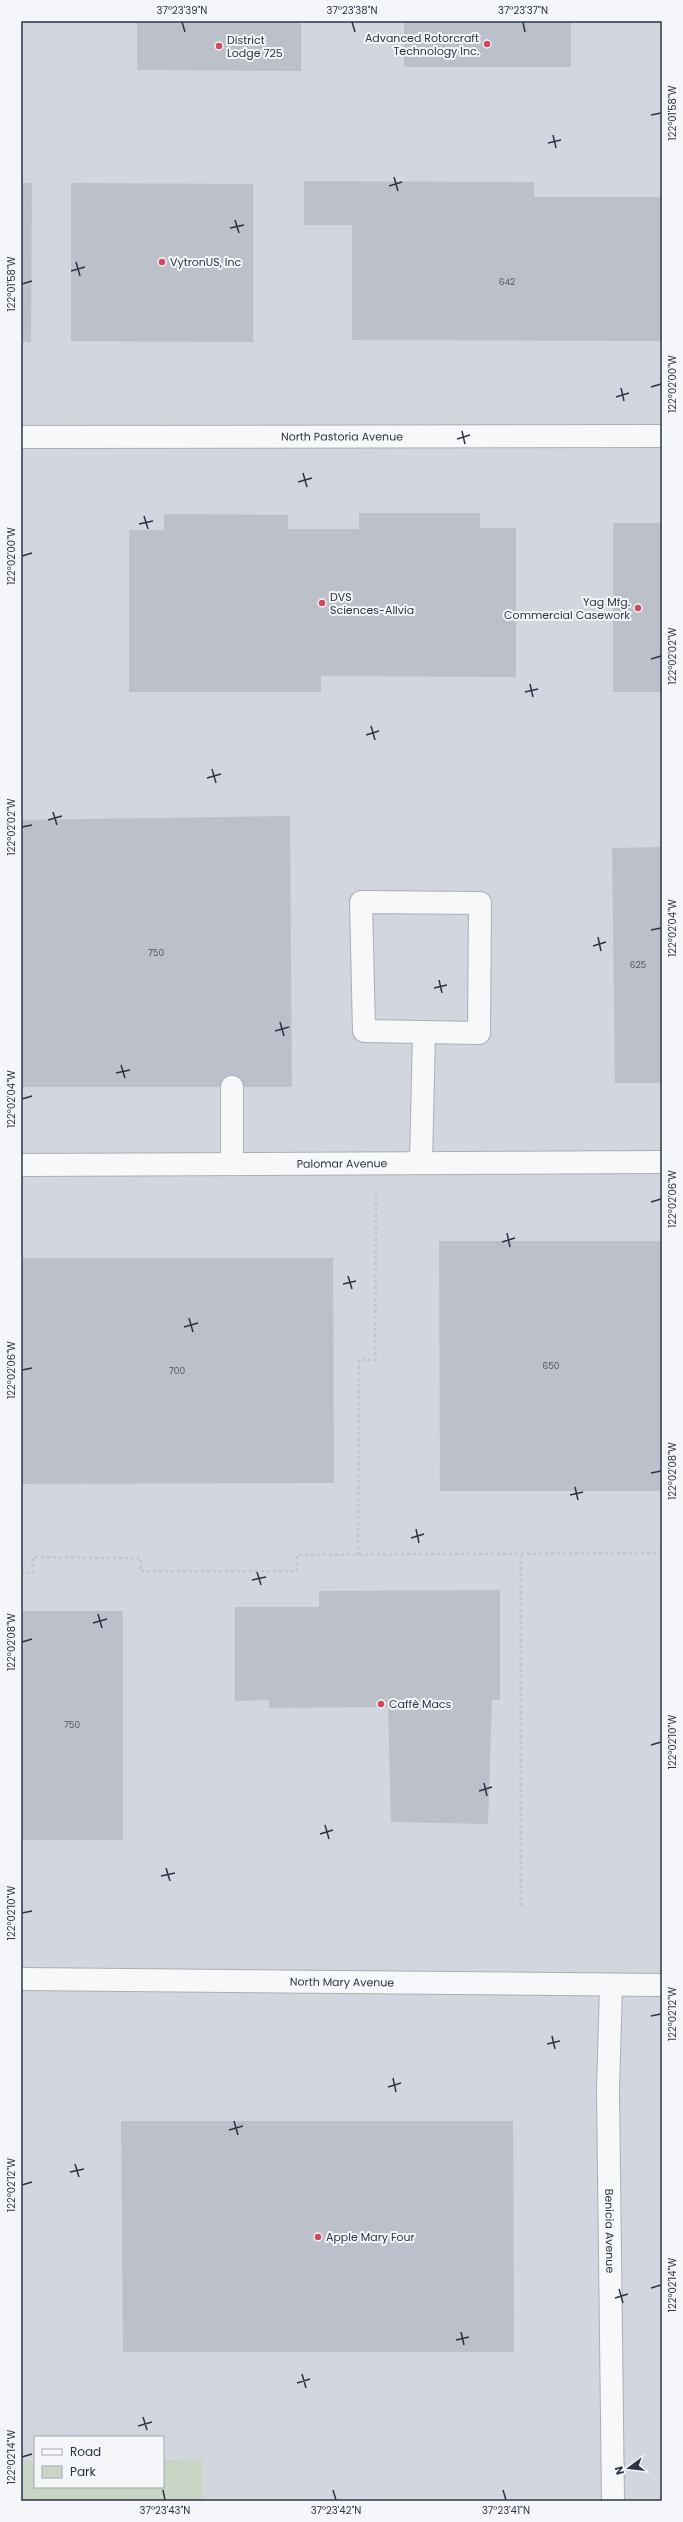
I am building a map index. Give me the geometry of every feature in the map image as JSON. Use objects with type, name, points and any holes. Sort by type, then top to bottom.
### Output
[{"type":"street","name":"North Pastoria Avenue","points":[[21,437],[662,436]]},
{"type":"street","points":[[361,902],[480,903],[479,1033],[424,1032],[364,1031],[361,902]]},
{"type":"street","points":[[421,1163],[424,1032]]},
{"type":"street","points":[[232,1087],[232,1164]]},
{"type":"street","name":"Palomar Avenue","points":[[21,1165],[662,1162]]},
{"type":"street","name":"North Mary Avenue","points":[[21,1980],[611,1986],[662,1985]]},
{"type":"street","name":"Benicia Avenue","points":[[611,1986],[608,2090],[612,2501]]},
{"type":"path","points":[[358,1555],[359,1360],[375,1360],[376,1192]]},
{"type":"path","points":[[21,1573],[33,1573],[33,1557],[141,1558],[140,1571],[298,1571],[297,1555],[521,1555],[662,1553]]},
{"type":"path","points":[[521,1555],[521,1906]]},
{"type":"shaded area","points":[[21,21],[662,21],[662,2501],[203,2501],[203,2460],[164,2460],[164,2436],[34,2436],[34,2461],[21,2461]]},
{"type":"green space","points":[[203,2459],[203,2501],[21,2501],[21,2461],[34,2461],[34,2488],[164,2488],[164,2460]]},
{"type":"building","name":"District Lodge 725","points":[[137,21],[301,21],[301,71],[137,70]]},
{"type":"building","name":"Advanced Rotorcraft Technology Inc.","points":[[404,21],[571,21],[571,67],[404,67]]},
{"type":"building","points":[[304,181],[534,182],[534,197],[662,197],[662,341],[352,340],[352,225],[304,225]]},
{"type":"building","points":[[21,183],[32,183],[31,342],[21,342]]},
{"type":"building","name":"VytronUS, Inc","points":[[71,183],[253,184],[253,342],[71,341]]},
{"type":"building","name":"DVS Sciences-Allvia","points":[[359,513],[480,513],[480,528],[516,528],[516,677],[321,676],[321,692],[129,692],[129,530],[164,530],[164,514],[288,515],[288,529],[359,529]]},
{"type":"building","name":"Yag Mfg. Commercial Casework","points":[[613,523],[662,523],[662,692],[613,692]]},
{"type":"building","points":[[290,816],[292,1087],[21,1087],[21,820]]},
{"type":"building","points":[[662,847],[662,1083],[615,1083],[612,848]]},
{"type":"building","points":[[439,1241],[662,1241],[662,1491],[440,1491]]},
{"type":"building","points":[[21,1258],[333,1258],[334,1483],[21,1484]]},
{"type":"building","name":"Caffè Macs","points":[[500,1590],[500,1700],[492,1700],[488,1824],[391,1822],[388,1707],[269,1708],[269,1700],[235,1701],[235,1607],[319,1607],[319,1591]]},
{"type":"building","points":[[21,1611],[123,1611],[123,1840],[21,1840]]},
{"type":"building","name":"Apple Mary Four","points":[[121,2121],[513,2121],[514,2352],[123,2352]]},
{"type":"place","name":"Advanced Rotorcraft Technology Inc.","points":[[487,44]]},
{"type":"place","name":"District Lodge 725","points":[[219,46]]},
{"type":"place","name":"VytronUS, Inc","points":[[162,262]]},
{"type":"place","name":"DVS Sciences-Allvia","points":[[322,603]]},
{"type":"place","name":"Yag Mfg. Commercial Casework","points":[[638,608]]},
{"type":"place","name":"Caffè Macs","points":[[381,1704]]},
{"type":"place","name":"Apple Mary Four","points":[[318,2237]]}]
